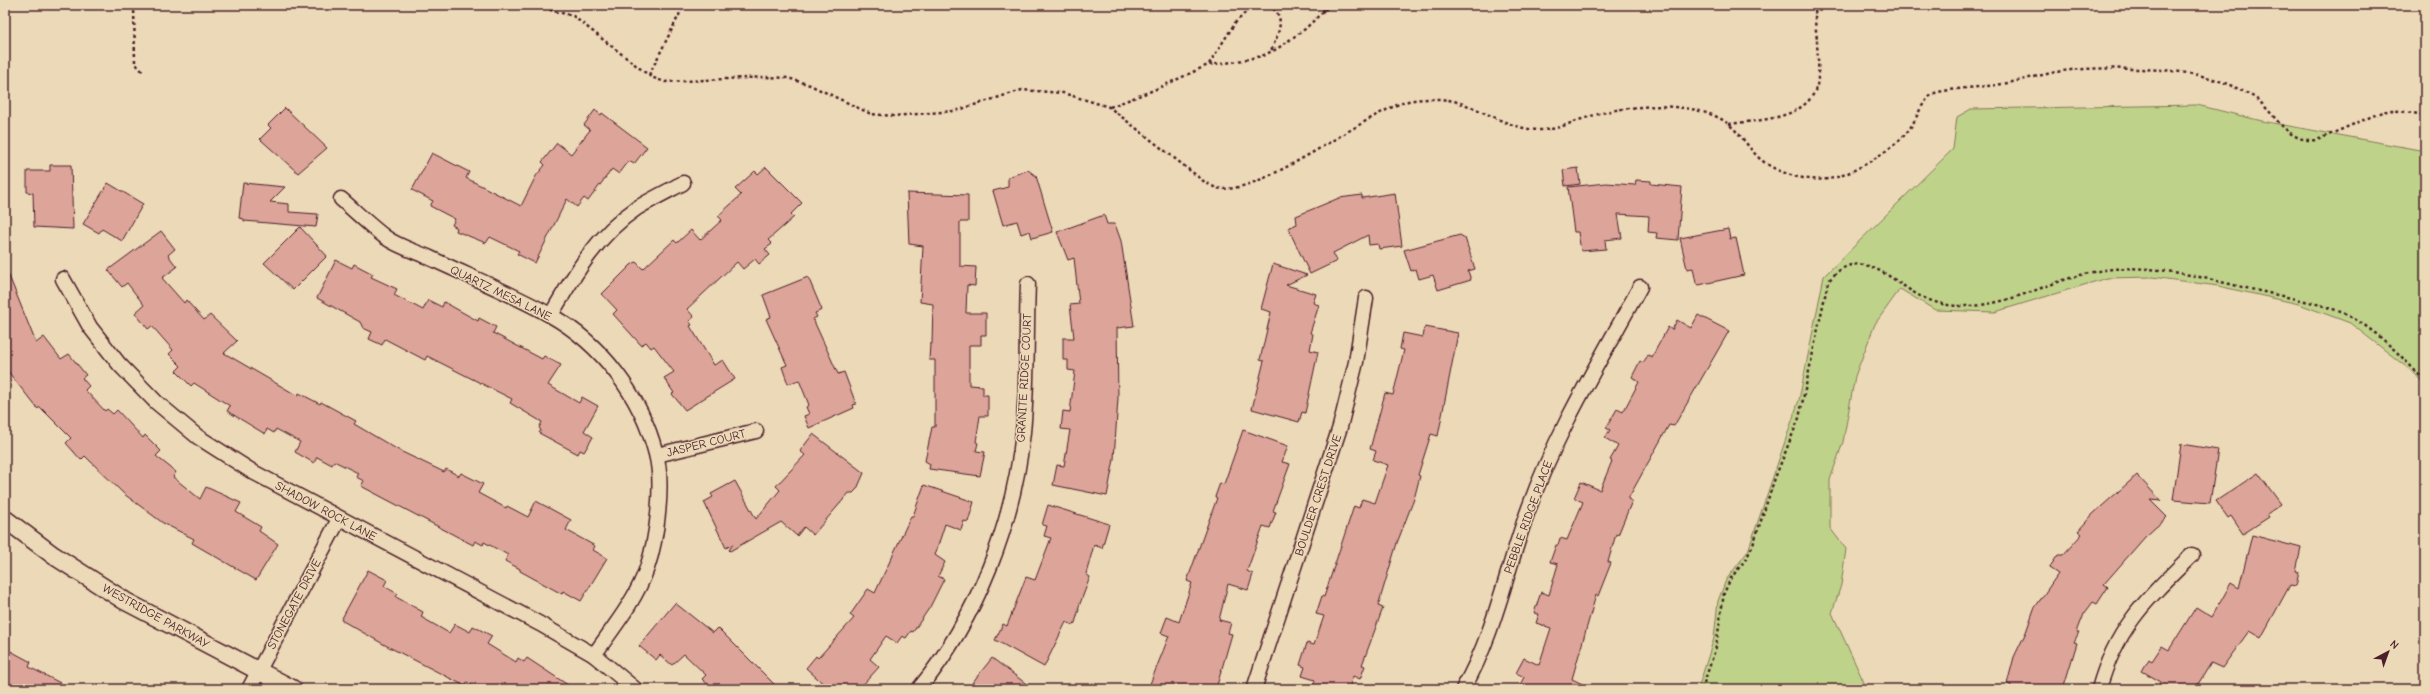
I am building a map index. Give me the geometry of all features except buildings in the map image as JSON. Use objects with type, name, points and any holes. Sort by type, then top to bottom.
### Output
[{"type":"street","points":[[551,315],[576,272],[595,246],[614,227],[638,208],[684,183]]},
{"type":"street","name":"QUARTZ MESA LANE","points":[[341,199],[386,238],[551,315],[581,337],[607,362],[627,386],[641,412],[657,455],[659,496],[655,535],[647,568],[631,602],[594,656]]},
{"type":"street","name":"SHADOW ROCK LANE","points":[[63,279],[90,327],[119,364],[156,402],[198,437],[253,472],[339,519],[540,624],[594,656],[635,689]]},
{"type":"street","name":"GRANITE RIDGE COURT","points":[[919,689],[954,639],[984,580],[1004,523],[1017,471],[1024,431],[1028,284]]},
{"type":"street","name":"PEBBLE RIDGE PLACE","points":[[1463,689],[1472,673],[1484,641],[1529,508],[1549,458],[1571,411],[1640,287]]},
{"type":"street","name":"BOULDER CREST DRIVE","points":[[1254,689],[1340,427],[1356,362],[1366,298]]},
{"type":"street","name":"JASPER COURT","points":[[657,455],[756,431]]},
{"type":"street","name":"WESTRIDGE PARKWAY","points":[[5,519],[53,555],[125,601],[293,689]]},
{"type":"street","name":"STONEGATE DRIVE","points":[[248,689],[339,519]]},
{"type":"street","points":[[2099,689],[2106,663],[2124,629],[2146,600],[2192,555]]},
{"type":"path","points":[[134,5],[135,63],[143,72]]},
{"type":"path","points":[[532,5],[573,16],[649,75],[665,82],[766,77],[788,78],[810,85],[871,114],[894,116],[955,111],[1022,90],[1063,93],[1109,107],[1206,183],[1217,188],[1231,188],[1250,184],[1395,107],[1421,99],[1463,102],[1520,128],[1538,130],[1556,129],[1588,116],[1641,108],[1691,109],[1717,117],[1729,124],[1761,159],[1787,174],[1820,180],[1832,179],[1848,173],[1900,141],[1910,129],[1922,107],[1934,93],[2006,84],[2060,71],[2131,69],[2198,74],[2235,87],[2258,101],[2296,138],[2306,141],[2317,140],[2382,112],[2392,110],[2425,115]]},
{"type":"path","points":[[649,75],[684,5]]},
{"type":"path","points":[[1208,65],[1235,23],[1252,5]]},
{"type":"path","points":[[1268,5],[1275,9],[1280,19],[1280,28],[1271,52]]},
{"type":"path","points":[[1323,14],[1324,5]]},
{"type":"path","points":[[1109,107],[1154,90],[1208,65],[1234,62],[1271,52],[1306,29],[1323,14],[1330,5]]},
{"type":"path","points":[[1729,124],[1765,119],[1789,113],[1805,106],[1813,96],[1817,84],[1817,5]]},
{"type":"path","points":[[1702,689],[1716,647],[1724,593],[1731,578],[1746,559],[1753,545],[1775,478],[1799,418],[1828,282],[1836,272],[1846,265],[1859,264],[1877,268],[1921,297],[1948,305],[1984,306],[2013,299],[2053,283],[2094,272],[2159,269],[2338,311],[2376,334],[2425,381]]},
{"type":"green space","points":[[2197,105],[2262,121],[2425,151],[2425,385],[2414,373],[2350,323],[2299,304],[2218,286],[2152,277],[2107,278],[1995,312],[1935,310],[1900,289],[1875,324],[1855,376],[1843,442],[1830,480],[1830,528],[1846,549],[1841,585],[1832,613],[1867,689],[1698,689],[1714,638],[1718,601],[1726,580],[1748,551],[1799,400],[1824,276],[1953,149],[1957,117],[1971,109]]}]
